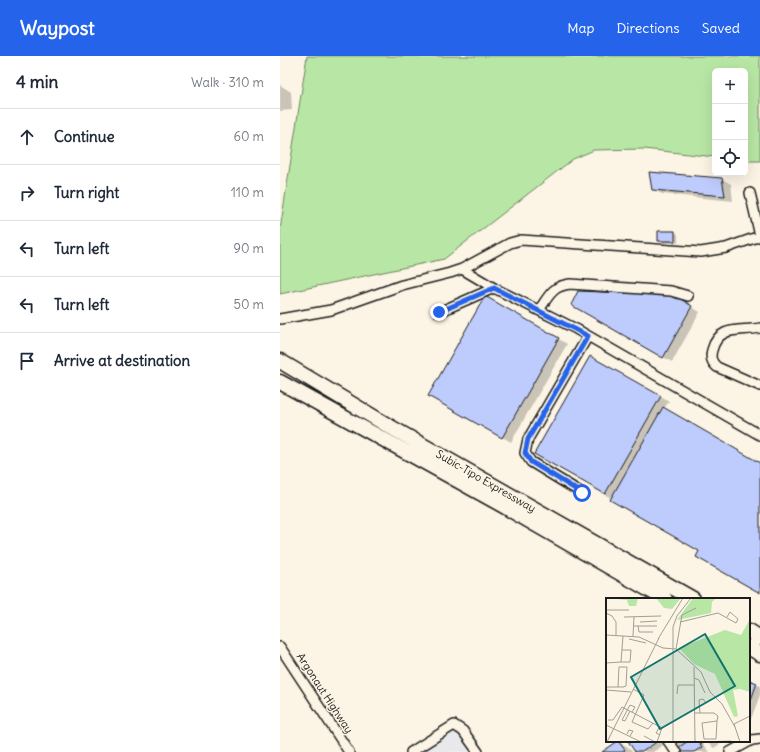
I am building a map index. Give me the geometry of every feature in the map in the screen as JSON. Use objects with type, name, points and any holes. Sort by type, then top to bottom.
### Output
[{"type":"highway","name":"Subic-Tipo Expressway","points":[[280,361],[387,425],[691,598]]},
{"type":"highway","name":"Subic-Tipo Expressway","points":[[280,382],[495,501],[664,598]]},
{"type":"highway","points":[[750,632],[760,638]]},
{"type":"highway","points":[[750,648],[760,654]]},
{"type":"street","points":[[280,319],[331,310],[402,285],[437,277],[462,269],[510,243],[521,240],[701,252],[726,248],[760,236],[750,194]]},
{"type":"street","points":[[462,269],[494,288],[588,336],[760,435]]},
{"type":"street","points":[[539,310],[554,290],[558,287],[570,284],[671,291],[688,296]]},
{"type":"street","points":[[439,312],[494,288]]},
{"type":"street","points":[[760,328],[726,331],[717,340],[711,356],[712,361],[717,367],[760,386]]},
{"type":"street","points":[[582,493],[531,462],[525,453],[528,439],[588,336]]},
{"type":"street","name":"Argonaut Highway","points":[[280,647],[349,752]]},
{"type":"street","points":[[411,752],[450,726],[459,727],[478,752]]},
{"type":"street","points":[[750,742],[760,739]]},
{"type":"street","points":[[669,742],[676,752]]},
{"type":"street","points":[[730,752],[740,749],[749,742]]},
{"type":"shaded area","points":[[456,727],[473,752],[420,752]]},
{"type":"green space","points":[[307,56],[760,56],[760,161],[748,161],[748,68],[712,68],[712,157],[644,149],[594,150],[573,159],[444,259],[280,294],[280,230]]},
{"type":"building","points":[[649,172],[722,178],[725,196],[652,190]]},
{"type":"building","points":[[658,231],[675,231],[675,241],[658,241]]},
{"type":"building","points":[[578,291],[674,295],[692,306],[663,358],[571,305]]},
{"type":"building","points":[[485,296],[559,338],[502,438],[428,396]]},
{"type":"building","points":[[590,356],[661,396],[605,494],[534,454]]},
{"type":"building","points":[[663,407],[760,463],[760,593],[696,557],[699,551],[610,500]]},
{"type":"building","points":[[750,680],[757,683],[750,702]]},
{"type":"building","points":[[617,742],[619,742],[625,750],[622,752],[602,752]]},
{"type":"building","points":[[629,742],[657,742],[642,752],[635,752]]},
{"type":"building","points":[[687,742],[699,742],[702,747],[694,752],[681,752],[678,748]]},
{"type":"route","points":[[439,312],[494,288],[588,336],[528,439],[525,453],[531,462],[582,493]]}]
